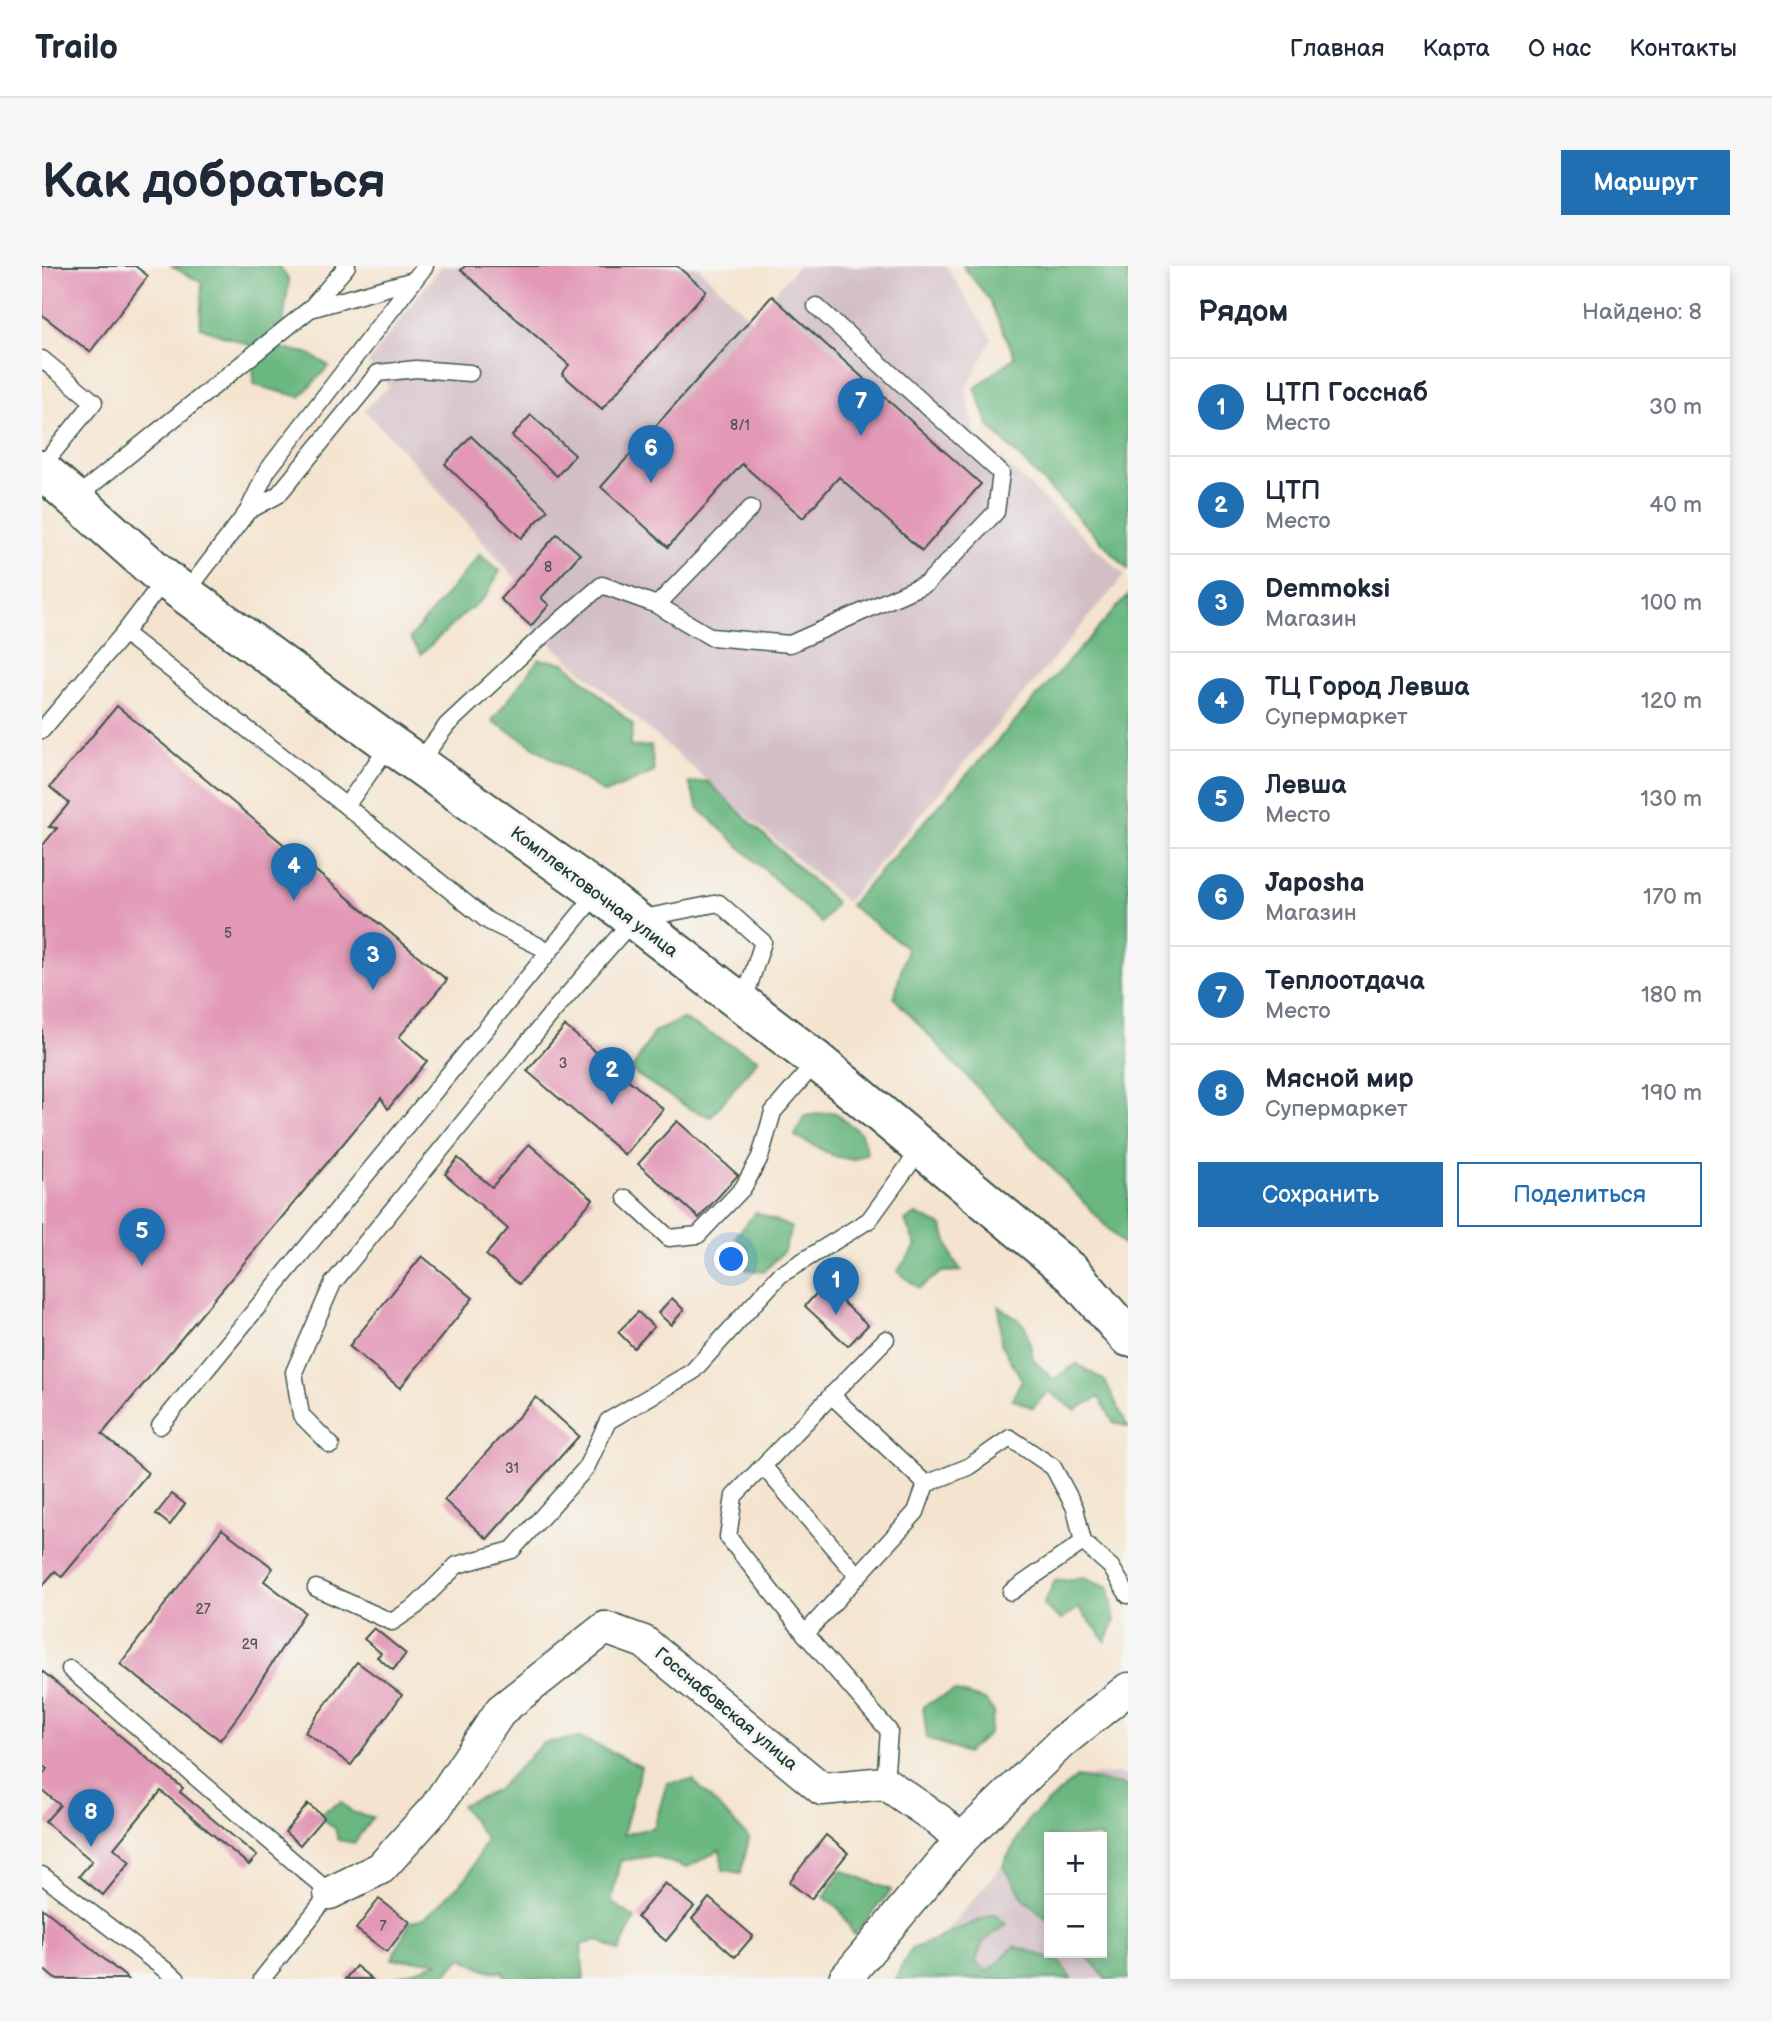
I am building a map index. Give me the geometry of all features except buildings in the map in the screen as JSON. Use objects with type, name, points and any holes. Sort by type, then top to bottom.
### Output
[{"type":"street","name":"Комплектовочная улица","points":[[42,468],[175,586],[598,892],[817,1061],[1071,1272],[1128,1337]]},
{"type":"street","name":"Госснабовская улица","points":[[330,1894],[381,1868],[436,1807],[501,1710],[605,1628],[645,1642],[822,1789],[885,1783]]},
{"type":"street","points":[[845,1979],[961,1840],[1062,1742],[1128,1689]]},
{"type":"street","points":[[885,1783],[940,1821],[961,1840]]},
{"type":"lane","points":[[74,499],[310,309],[347,266]]},
{"type":"lane","points":[[248,511],[267,471],[425,266]]},
{"type":"lane","points":[[310,309],[414,280]]},
{"type":"lane","points":[[346,806],[404,754],[447,725],[542,636],[602,585],[657,605],[711,637],[790,644],[927,583],[996,512],[1001,473],[816,306]]},
{"type":"lane","points":[[42,359],[94,402],[42,468]]},
{"type":"lane","points":[[42,730],[124,633],[175,586],[248,511],[278,495],[378,373],[416,369],[470,373]]},
{"type":"lane","points":[[657,605],[751,508]]},
{"type":"lane","points":[[124,633],[488,921],[549,951]]},
{"type":"lane","points":[[160,1426],[598,892]]},
{"type":"lane","points":[[331,1444],[301,1415],[294,1372],[333,1283],[551,1014],[633,920],[719,903],[763,942],[743,1004]]},
{"type":"lane","points":[[626,1198],[669,1238],[698,1235],[743,1188],[760,1157],[773,1112],[817,1061]]},
{"type":"lane","points":[[316,1588],[392,1622],[416,1606],[457,1565],[512,1549],[586,1468],[608,1421],[692,1372],[780,1275],[869,1220],[922,1147]]},
{"type":"lane","points":[[885,1783],[889,1731],[805,1634],[728,1537],[734,1496],[886,1339]]},
{"type":"lane","points":[[831,1395],[926,1485]]},
{"type":"lane","points":[[805,1634],[916,1512],[926,1485],[968,1468],[1010,1438],[1053,1467],[1075,1508],[1083,1542],[1111,1567],[1128,1595]]},
{"type":"lane","points":[[763,1466],[857,1575]]},
{"type":"lane","points":[[1011,1592],[1083,1542]]},
{"type":"lane","points":[[70,1669],[330,1894],[262,1979]]},
{"type":"lane","points":[[42,1875],[177,1979]]},
{"type":"shaded area","points":[[441,266],[697,266],[751,319],[798,266],[946,266],[992,339],[966,390],[975,435],[1125,575],[846,902],[500,599],[517,580],[364,410],[389,386],[368,363]]},
{"type":"shaded area","points":[[1116,1773],[1128,1777],[1128,1979],[906,1979],[1077,1777]]},
{"type":"green space","points":[[171,266],[279,266],[289,280],[283,324],[271,347],[308,353],[329,366],[300,397],[254,385],[252,346],[200,327],[202,283]]},
{"type":"green space","points":[[963,266],[1128,266],[1128,569],[989,426],[975,388],[1015,357],[989,299]]},
{"type":"green space","points":[[480,554],[500,571],[485,597],[421,654],[410,638]]},
{"type":"green space","points":[[1128,595],[1128,1250],[894,998],[907,948],[850,905]]},
{"type":"green space","points":[[539,659],[565,663],[633,725],[630,747],[651,746],[654,772],[605,793],[492,721]]},
{"type":"green space","points":[[707,781],[836,903],[822,923],[698,808],[689,783]]},
{"type":"green space","points":[[682,1019],[758,1059],[711,1117],[690,1109],[631,1071],[654,1032]]},
{"type":"green space","points":[[834,1112],[861,1133],[867,1153],[853,1160],[834,1156],[795,1136],[804,1116]]},
{"type":"green space","points":[[756,1212],[792,1228],[783,1252],[764,1272],[745,1269],[747,1247],[735,1237]]},
{"type":"green space","points":[[916,1214],[942,1226],[953,1259],[962,1271],[942,1272],[919,1288],[897,1272],[916,1246],[905,1221]]},
{"type":"green space","points":[[999,1306],[1025,1325],[1034,1361],[1053,1379],[1077,1364],[1105,1381],[1128,1427],[1113,1422],[1099,1397],[1075,1410],[1048,1391],[1033,1408],[1012,1399],[1022,1380],[1001,1343]]},
{"type":"green space","points":[[1083,1578],[1109,1588],[1115,1621],[1106,1641],[1079,1608],[1061,1620],[1043,1605],[1055,1581]]},
{"type":"green space","points":[[954,1691],[985,1700],[994,1712],[989,1734],[966,1753],[927,1738],[923,1706]]},
{"type":"green space","points":[[579,1738],[641,1767],[623,1835],[654,1827],[667,1783],[693,1780],[749,1838],[741,1873],[723,1870],[720,1850],[686,1868],[653,1856],[620,1861],[611,1902],[635,1918],[619,1951],[598,1940],[581,1945],[584,1979],[506,1979],[503,1972],[485,1970],[462,1958],[446,1974],[448,1979],[392,1979],[440,1962],[392,1959],[410,1922],[426,1917],[468,1876],[486,1839],[461,1805],[496,1791],[543,1743]]},
{"type":"green space","points":[[1077,1777],[1128,1786],[1128,1979],[1106,1979],[1089,1958],[1107,1958],[1107,1832],[1044,1832],[1044,1917],[1024,1899],[1003,1865],[1028,1820]]},
{"type":"green space","points":[[341,1802],[352,1812],[373,1817],[354,1843],[338,1840],[335,1828],[317,1815]]},
{"type":"green space","points":[[841,1870],[891,1890],[854,1935],[840,1910],[824,1897]]},
{"type":"green space","points":[[994,1914],[1006,1924],[983,1942],[975,1963],[988,1972],[1014,1946],[1059,1961],[1071,1979],[895,1979],[911,1949]]},
{"type":"place","name":"Теплоотдача","points":[[861,436]]},
{"type":"place","name":"Japosha","points":[[651,483]]},
{"type":"place","name":"ТЦ Город Левша","points":[[294,901]]},
{"type":"place","name":"Demmoksi","points":[[373,990]]},
{"type":"place","name":"ЦТП","points":[[612,1105]]},
{"type":"place","name":"Левша","points":[[142,1266]]},
{"type":"place","name":"ЦТП Госснаб","points":[[836,1315]]},
{"type":"place","name":"Мясной мир","points":[[91,1847]]}]
